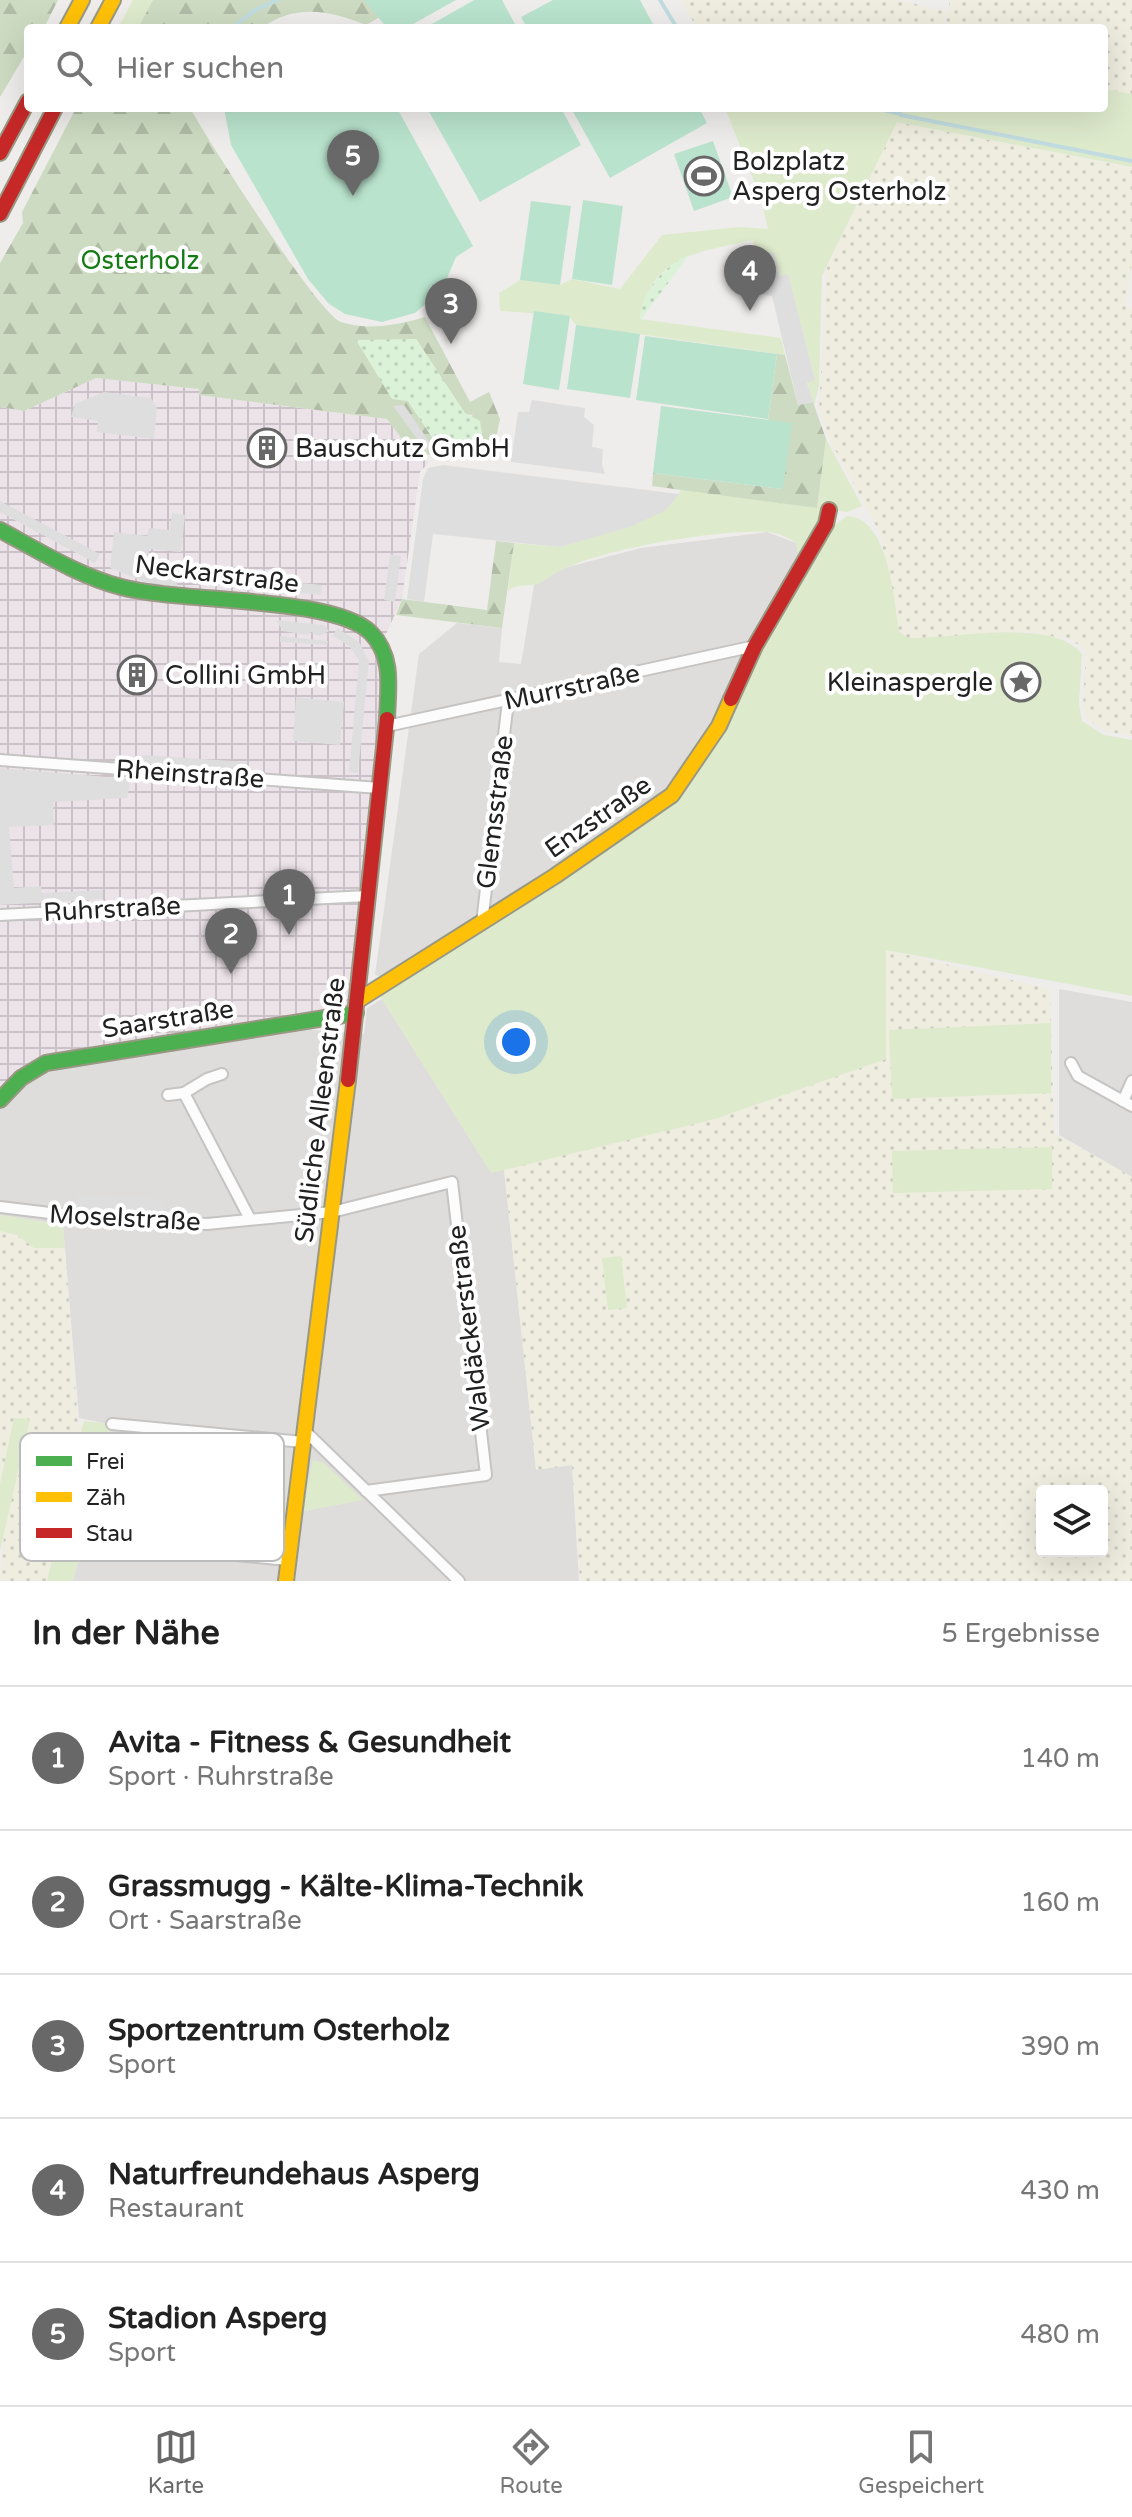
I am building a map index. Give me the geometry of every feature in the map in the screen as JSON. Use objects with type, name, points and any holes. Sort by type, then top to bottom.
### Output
[{"type":"main road","points":[[69,24],[82,0]]},
{"type":"main road","points":[[100,24],[113,0]]},
{"type":"main road","points":[[0,153],[24,108]]},
{"type":"main road","points":[[0,214],[53,112]]},
{"type":"main road","name":"Enzstraße","points":[[357,1007],[672,795],[719,726],[755,646],[826,524],[829,510]]},
{"type":"main road","name":"Neckarstraße","points":[[0,530],[74,569],[120,587],[175,597],[335,613],[362,625],[381,646]]},
{"type":"main road","name":"Südliche Alleenstraße","points":[[286,1581],[357,1007],[387,726],[390,672],[381,646]]},
{"type":"main road","name":"Saarstraße","points":[[0,1100],[21,1078],[46,1063],[357,1007]]},
{"type":"street","name":"Murrstraße","points":[[387,726],[755,646]]},
{"type":"street","name":"Glemsstraße","points":[[482,923],[508,701]]},
{"type":"street","name":"Rheinstraße","points":[[0,760],[379,788]]},
{"type":"street","name":"Ruhrstraße","points":[[0,915],[367,896]]},
{"type":"street","points":[[1071,1063],[1078,1076],[1128,1104],[1132,1081]]},
{"type":"street","points":[[168,1095],[184,1093],[222,1074]]},
{"type":"street","name":"Moselstraße","points":[[184,1093],[250,1219]]},
{"type":"street","name":"Moselstraße","points":[[0,1207],[174,1224],[332,1212],[452,1182]]},
{"type":"street","name":"Waldäckerstraße","points":[[366,1491],[486,1475],[452,1182]]},
{"type":"street","points":[[112,1424],[245,1433]]},
{"type":"street","points":[[284,1436],[304,1437],[366,1491],[459,1581]]},
{"type":"street","points":[[284,1560],[288,1560]]},
{"type":"shaded area","points":[[681,0],[899,0],[947,12],[943,24],[695,24]]},
{"type":"shaded area","points":[[950,0],[1132,0],[1132,94],[1108,90],[1108,24],[946,24]]},
{"type":"shaded area","points":[[897,122],[1132,168],[1132,263],[1125,307],[1132,308],[1132,736],[1105,731],[1087,719],[1083,705],[1086,651],[1072,640],[1025,631],[923,639],[908,638],[899,632],[880,533],[829,438],[819,410],[827,268]]},
{"type":"shaded area","points":[[774,252],[780,276],[788,274],[815,380],[807,383],[813,402],[798,405],[772,296],[760,294],[762,255]]},
{"type":"shaded area","points":[[96,378],[199,389],[199,395],[387,419],[413,454],[429,462],[420,472],[402,599],[381,645],[389,663],[356,1013],[46,1063],[0,1100],[0,407],[24,411]]},
{"type":"shaded area","points":[[104,392],[151,398],[157,408],[154,439],[97,432],[98,421],[71,417],[75,404]]},
{"type":"shaded area","points":[[532,400],[585,408],[584,417],[594,425],[592,447],[603,449],[605,474],[511,462],[518,412],[529,412]]},
{"type":"shaded area","points":[[404,405],[430,443],[426,451],[393,406]]},
{"type":"shaded area","points":[[443,465],[679,494],[666,510],[630,527],[560,547],[433,534],[424,602],[407,599],[423,479],[428,468]]},
{"type":"shaded area","points":[[0,501],[100,554],[95,563],[0,512]]},
{"type":"shaded area","points":[[172,513],[185,515],[181,552],[149,549],[146,571],[178,573],[177,587],[145,582],[110,568],[114,532],[147,536],[149,528],[170,530]]},
{"type":"shaded area","points":[[767,532],[796,543],[801,566],[719,726],[672,795],[384,977],[375,975],[419,654],[457,623],[502,628],[499,662],[521,664],[534,585],[560,569],[641,548]]},
{"type":"shaded area","points":[[390,554],[401,556],[395,602],[384,600]]},
{"type":"shaded area","points":[[269,580],[322,585],[321,595],[268,590]]},
{"type":"shaded area","points":[[276,620],[324,625],[329,631],[319,636],[311,632],[307,635],[283,631]]},
{"type":"shaded area","points":[[337,628],[359,642],[369,661],[358,773],[349,772],[359,660],[349,646],[333,636]]},
{"type":"shaded area","points":[[280,636],[328,641],[327,645],[280,642]]},
{"type":"shaded area","points":[[296,697],[344,702],[340,745],[293,741]]},
{"type":"shaded area","points":[[142,755],[247,762],[246,774],[141,764]]},
{"type":"shaded area","points":[[0,768],[131,779],[127,798],[53,802],[54,825],[9,827],[14,888],[41,886],[42,893],[103,890],[103,899],[0,905]]},
{"type":"shaded area","points":[[886,950],[1050,989],[1054,1133],[1132,1177],[1132,1581],[580,1581],[572,1465],[536,1470],[504,1169],[715,1119],[886,1059]]},
{"type":"shaded area","points":[[1059,989],[1132,1002],[1132,1177],[1059,1135]]},
{"type":"shaded area","points":[[382,999],[491,1172],[504,1169],[536,1469],[572,1465],[579,1581],[73,1581],[78,1561],[284,1561],[284,1433],[110,1433],[112,1425],[79,1418],[63,1225],[0,1215],[0,1100],[46,1063],[289,1028],[364,1034],[367,1008]]},
{"type":"shaded area","points":[[76,1194],[160,1199],[167,1217],[78,1211],[72,1203],[80,1203]]},
{"type":"shaded area","points":[[0,1231],[17,1235],[34,1247],[65,1248],[78,1424],[83,1426],[81,1433],[20,1433],[20,1561],[52,1561],[47,1581],[0,1581],[14,1418],[0,1484]]},
{"type":"green space","points":[[0,0],[58,0],[46,24],[24,24],[24,57],[0,97]]},
{"type":"green space","points":[[133,0],[153,0],[140,24],[120,24]]},
{"type":"green space","points":[[153,0],[396,0],[399,6],[368,24],[326,13],[300,12],[268,24],[140,24]]},
{"type":"green space","points":[[364,0],[456,0],[413,24],[384,24]]},
{"type":"green space","points":[[474,0],[502,0],[515,24],[432,24]]},
{"type":"green space","points":[[553,0],[640,0],[653,24],[525,24],[521,17]]},
{"type":"green space","points":[[1108,90],[1132,94],[1132,167],[897,122],[822,276],[819,385],[814,406],[807,382],[815,380],[788,275],[780,276],[762,255],[760,294],[751,293],[757,254],[753,240],[697,253],[666,269],[654,281],[640,319],[781,338],[785,355],[576,325],[569,316],[500,311],[499,293],[520,280],[560,285],[572,279],[620,289],[662,235],[740,227],[768,229],[761,199],[727,112],[1108,112]]},
{"type":"green space","name":"Osterholz","points":[[74,112],[192,112],[263,224],[329,312],[341,322],[362,326],[394,324],[425,317],[470,402],[489,392],[500,419],[492,457],[413,454],[387,419],[199,395],[199,389],[96,378],[24,411],[0,407],[0,263],[23,223],[22,212]],"holes":[[[416,339],[465,414],[473,415],[435,441],[408,401],[389,340]]]},
{"type":"green space","points":[[225,112],[399,112],[473,246],[456,257],[442,290],[415,313],[382,322],[345,314],[329,304],[308,279],[231,145]]},
{"type":"green space","points":[[429,112],[563,112],[581,145],[480,202]]},
{"type":"green space","points":[[573,112],[701,112],[707,123],[610,178]]},
{"type":"green space","name":"Bolzplatz Asperg Osterholz","points":[[713,141],[733,197],[694,211],[674,154]]},
{"type":"green space","points":[[583,200],[623,206],[612,285],[572,279]]},
{"type":"green space","points":[[531,201],[571,206],[560,285],[520,280]]},
{"type":"green space","points":[[689,255],[640,321],[644,300],[655,281]]},
{"type":"green space","points":[[534,311],[570,316],[559,390],[523,384]]},
{"type":"green space","points":[[576,325],[640,334],[630,398],[567,389]]},
{"type":"green space","points":[[645,336],[777,354],[768,419],[636,400]]},
{"type":"green space","points":[[416,339],[465,413],[480,421],[484,448],[435,442],[408,401],[392,399],[356,340]]},
{"type":"green space","points":[[777,354],[785,355],[798,405],[813,402],[826,439],[817,508],[652,486],[653,473],[783,489],[768,420]]},
{"type":"green space","points":[[661,406],[792,423],[783,489],[653,473]]},
{"type":"green space","points":[[826,439],[862,506],[847,512],[829,510],[801,566],[796,543],[783,536],[768,532],[722,534],[607,554],[563,569],[537,584],[518,586],[508,591],[514,543],[560,547],[679,494],[681,489],[817,508]]},
{"type":"green space","points":[[847,516],[861,520],[881,545],[899,632],[908,638],[1026,633],[1068,642],[1082,654],[1079,703],[1082,721],[1104,735],[1132,740],[1132,996],[886,950],[886,1059],[715,1119],[491,1173],[377,991],[679,786],[755,646],[827,531]]},
{"type":"green space","points":[[496,541],[514,543],[502,628],[396,615],[402,599],[487,610]]},
{"type":"green space","points":[[1051,1023],[1051,1093],[892,1099],[889,1030]]},
{"type":"green space","points":[[1052,1147],[1052,1189],[893,1193],[892,1151]]},
{"type":"green space","points":[[0,1215],[63,1225],[65,1248],[34,1248],[17,1235],[0,1231]]},
{"type":"green space","points":[[621,1256],[627,1308],[608,1310],[602,1258]]},
{"type":"green space","points":[[14,1418],[30,1419],[27,1433],[20,1433],[20,1463],[0,1551],[0,1484]]},
{"type":"green space","points":[[84,1421],[112,1424],[110,1433],[81,1433]]},
{"type":"green space","points":[[313,1460],[324,1463],[363,1500],[300,1512]]},
{"type":"green space","points":[[52,1561],[78,1561],[73,1581],[47,1581]]},
{"type":"waterway","points":[[237,24],[255,10],[278,0]]},
{"type":"waterway","points":[[660,0],[675,24]]},
{"type":"waterway","points":[[892,112],[901,114]]},
{"type":"waterway","points":[[901,115],[1132,161]]},
{"type":"traffic: fast","points":[[0,530],[75,570],[121,587],[291,606],[352,621],[371,633],[383,652],[388,673],[387,719]]},
{"type":"traffic: fast","points":[[0,1100],[21,1078],[46,1063],[356,1013]]},
{"type":"traffic: slow","points":[[69,24],[82,0]]},
{"type":"traffic: slow","points":[[100,24],[113,0]]},
{"type":"traffic: slow","points":[[357,1001],[555,876],[672,795],[719,726],[731,699]]},
{"type":"traffic: slow","points":[[286,1581],[348,1080]]},
{"type":"traffic: jam","points":[[0,153],[24,108]]},
{"type":"traffic: jam","points":[[0,214],[53,112]]},
{"type":"traffic: jam","points":[[731,699],[755,646],[826,524],[829,510]]},
{"type":"traffic: jam","points":[[348,1080],[387,719]]},
{"type":"place","name":"Bolzplatz Asperg Osterholz","points":[[704,176]]},
{"type":"place","name":"Stadion Asperg","points":[[353,196]]},
{"type":"place","name":"Naturfreundehaus Asperg","points":[[750,311]]},
{"type":"place","name":"Sportzentrum Osterholz","points":[[451,344]]},
{"type":"place","name":"Bauschutz GmbH","points":[[267,448]]},
{"type":"place","name":"Collini GmbH","points":[[137,675]]},
{"type":"place","name":"Kleinaspergle","points":[[1021,682]]},
{"type":"place","name":"Avita - Fitness & Gesundheit","points":[[289,935]]},
{"type":"place","name":"Grassmugg - Kälte-Klima-Technik","points":[[231,974]]}]
